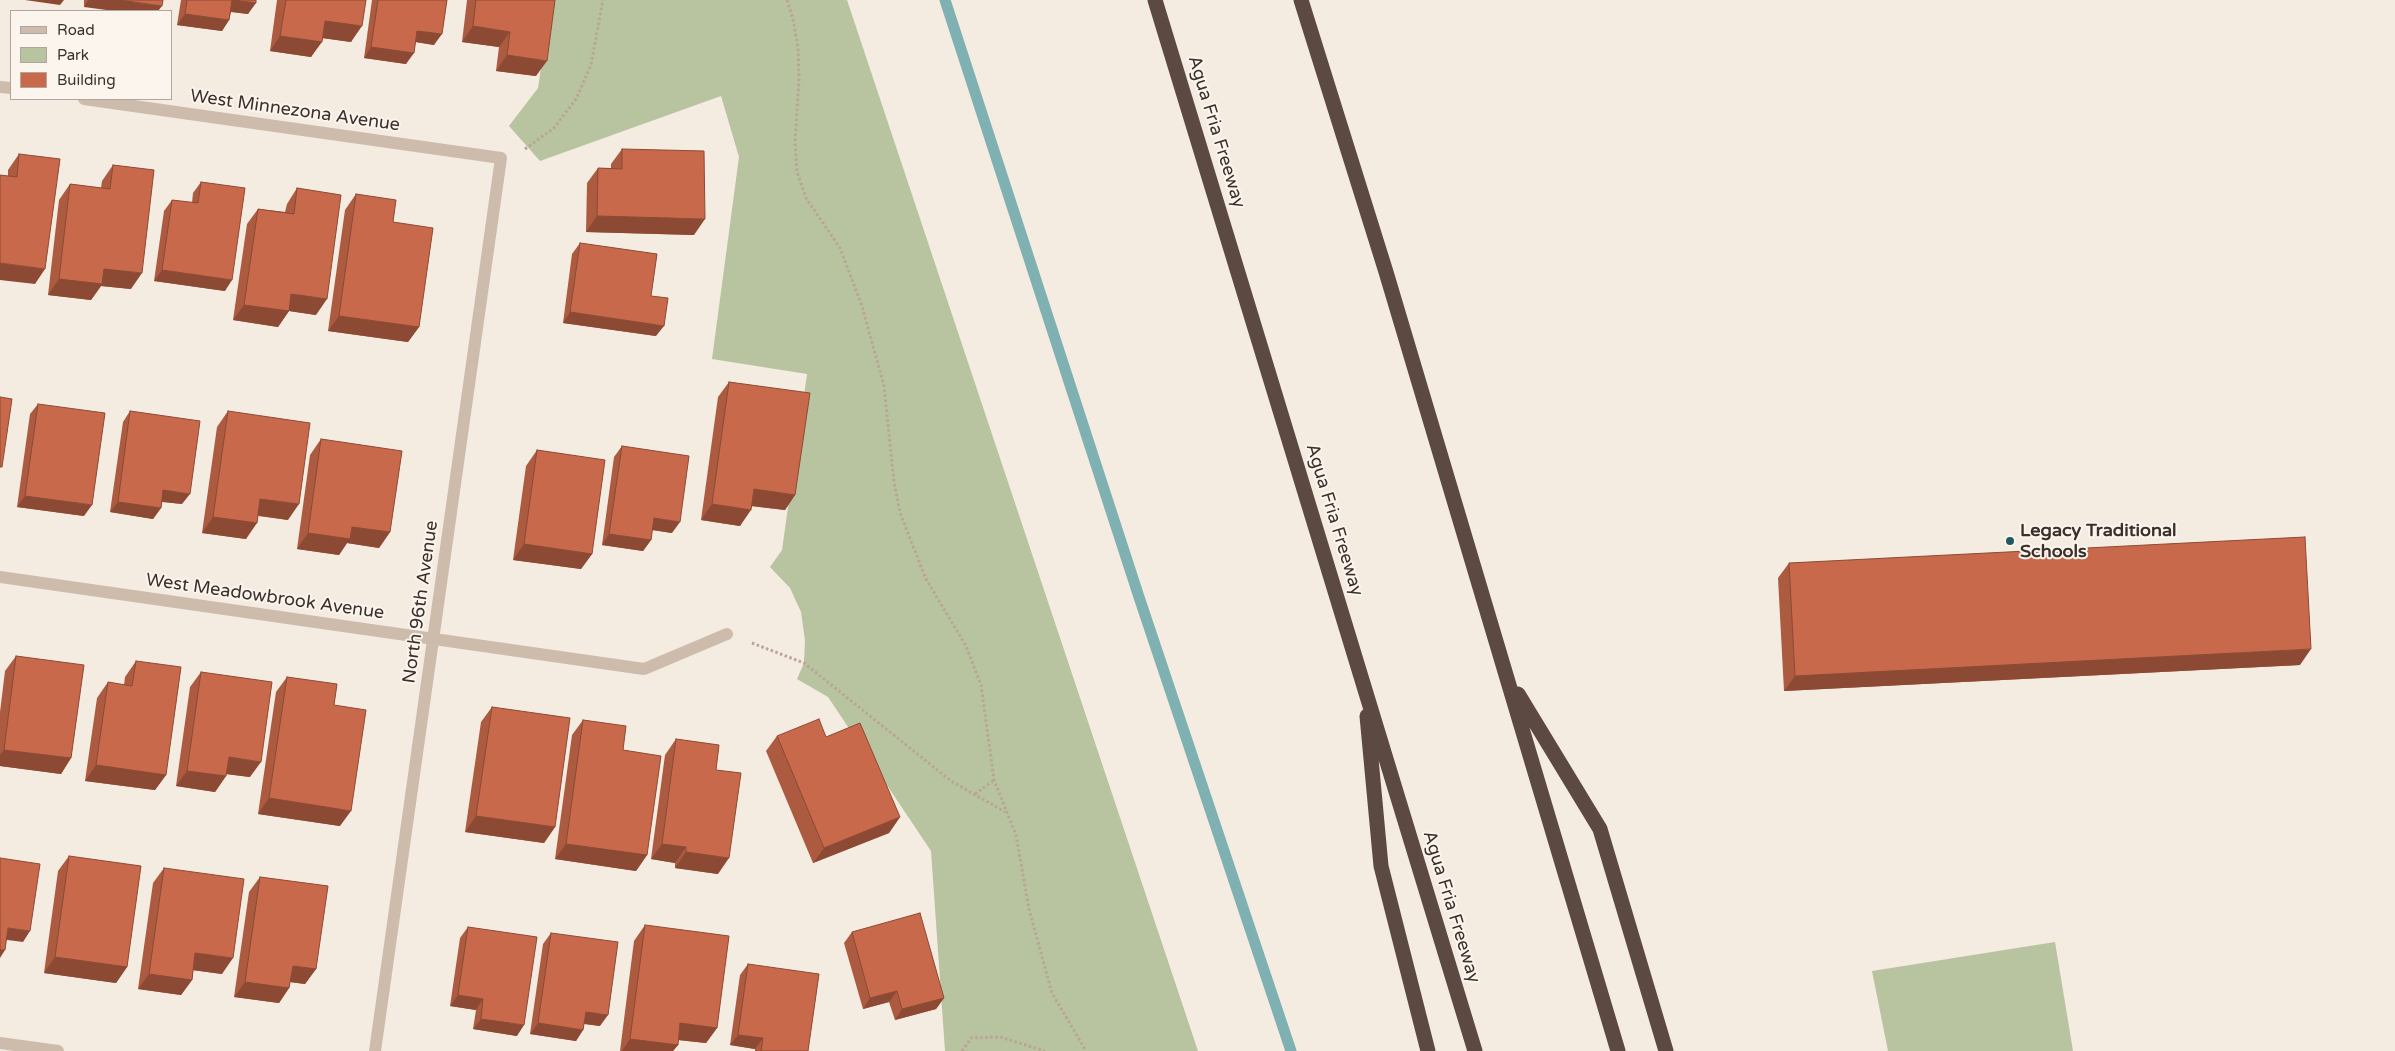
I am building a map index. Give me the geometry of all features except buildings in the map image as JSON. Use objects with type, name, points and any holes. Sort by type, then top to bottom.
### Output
[{"type":"highway","name":"Agua Fria Freeway","points":[[1155,0],[1475,1051]]},
{"type":"highway","points":[[1301,0],[1386,272],[1618,1051]]},
{"type":"highway","points":[[1507,676],[1600,829],[1666,1051]]},
{"type":"highway","points":[[1364,682],[1382,866],[1428,1051]]},
{"type":"street","name":"West Minnezona Avenue","points":[[91,100],[501,158]]},
{"type":"street","name":"North 96th Avenue","points":[[374,1051],[501,158]]},
{"type":"street","name":"West Meadowbrook Avenue","points":[[0,577],[644,669],[727,634]]},
{"type":"street","points":[[0,1043],[58,1051]]},
{"type":"path","points":[[501,158],[530,147],[554,128],[576,99],[591,65],[603,0]]},
{"type":"path","points":[[787,0],[794,19],[798,48],[799,79],[795,143],[797,172],[806,198],[840,248],[862,306],[884,386],[894,482],[900,513],[926,579],[966,646],[981,685],[994,780],[1016,835],[1029,909],[1052,993],[1086,1051]]},
{"type":"path","points":[[727,634],[804,663],[951,781],[1006,812]]},
{"type":"path","points":[[975,794],[994,780]]},
{"type":"path","points":[[962,1051],[970,1038],[1000,1037],[1045,1051]]},
{"type":"green space","points":[[551,0],[847,0],[1198,1051],[945,1051],[931,851],[828,697],[797,679],[804,663],[805,640],[801,612],[790,588],[770,567],[782,550],[807,374],[712,359],[739,157],[721,96],[540,161],[509,126],[538,88]]},
{"type":"green space","points":[[2055,942],[2073,1051],[1888,1051],[1872,971]]},
{"type":"waterway","points":[[945,0],[1139,597],[1291,1051]]},
{"type":"place","name":"Legacy Traditional Schools","points":[[2010,541]]}]
